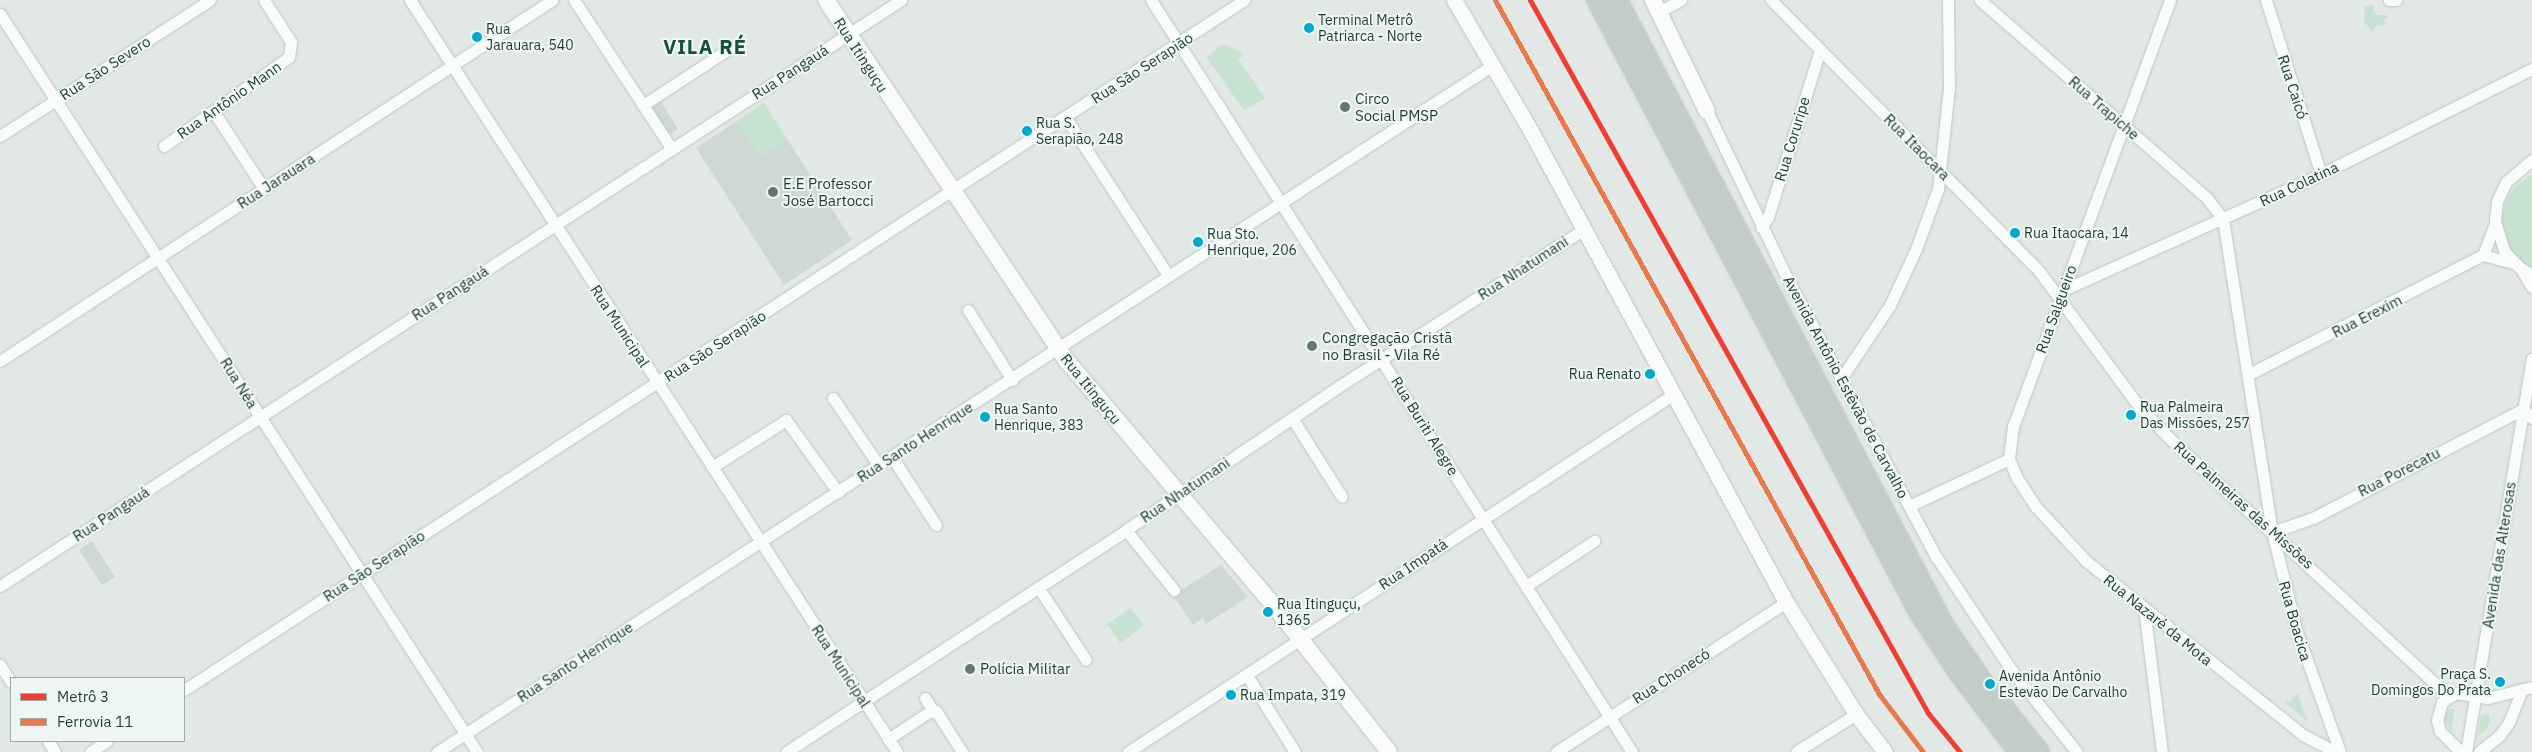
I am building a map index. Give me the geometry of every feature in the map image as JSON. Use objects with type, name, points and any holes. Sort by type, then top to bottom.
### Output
[{"type":"highway","points":[[1597,0],[1919,612],[1959,673],[2019,752]]},
{"type":"highway","name":"Avenida Antônio Estêvão de Carvalho","points":[[1617,0],[1944,626],[1982,681],[2039,752]]},
{"type":"main road","name":"Rua Itinguçu","points":[[826,0],[1058,349],[1301,638],[1390,752]]},
{"type":"main road","name":"Avenida Antônio Estêvão de Carvalho","points":[[1656,6],[1706,111]]},
{"type":"street","name":"Rua São Severo","points":[[0,136],[210,0]]},
{"type":"street","name":"Rua Antônio Mann","points":[[164,146],[282,64],[292,50],[291,42],[264,0]]},
{"type":"street","name":"Rua Municipal","points":[[410,0],[864,702],[891,747]]},
{"type":"street","name":"Rua Jarauara","points":[[0,361],[552,0]]},
{"type":"street","points":[[574,0],[672,149]]},
{"type":"street","name":"Rua Pangauá","points":[[0,586],[260,415],[901,0]]},
{"type":"street","name":"Rua Buriti Alegre","points":[[1151,0],[1282,201],[1632,752]]},
{"type":"street","name":"Rua São Serapião","points":[[185,689],[1066,118],[1244,0]]},
{"type":"street","points":[[1454,0],[1584,229],[1786,602],[1856,714],[1885,752]]},
{"type":"street","points":[[1656,6],[1681,0]]},
{"type":"street","name":"Rua Itaocara","points":[[1771,0],[2061,294]]},
{"type":"street","points":[[1840,380],[1890,305],[1916,249],[1942,172],[1949,87],[1948,0]]},
{"type":"street","name":"Rua Trapiche","points":[[1980,0],[2207,198],[2223,219]]},
{"type":"street","name":"Rua Salgueiro","points":[[2009,459],[2013,426],[2170,0]]},
{"type":"street","name":"Rua Caicó","points":[[2266,0],[2321,174]]},
{"type":"street","points":[[2389,0],[2396,0]]},
{"type":"street","name":"Rua Néa","points":[[0,14],[160,258],[477,752]]},
{"type":"street","points":[[643,105],[730,48]]},
{"type":"street","name":"Rua Coruripe","points":[[1761,227],[1768,217],[1820,50]]},
{"type":"street","name":"Rua Santo Henrique","points":[[437,752],[1012,380],[1168,275],[1492,65]]},
{"type":"street","name":"Rua Colatina","points":[[2061,294],[2321,174],[2532,69]]},
{"type":"street","name":"Avenida Antônio Estêvão de Carvalho","points":[[1706,111],[1761,227],[1840,380],[1937,558],[2007,663],[2077,752]]},
{"type":"street","points":[[214,112],[264,189]]},
{"type":"street","points":[[1066,118],[1168,275]]},
{"type":"street","points":[[2532,160],[2512,174],[2501,191],[2495,224],[2483,255],[2518,266],[2532,275]]},
{"type":"street","name":"Rua Boacica","points":[[2223,219],[2249,374],[2272,532],[2297,632],[2340,752]]},
{"type":"street","points":[[2495,224],[2504,251],[2518,266],[2532,287]]},
{"type":"street","name":"Rua Nhatumani","points":[[786,752],[1126,530],[1382,358],[1584,229]]},
{"type":"street","name":"Rua Erexim","points":[[2249,374],[2483,255]]},
{"type":"street","name":"Rua Palmeiras das Missões","points":[[2061,294],[2137,404],[2449,696]]},
{"type":"street","points":[[968,310],[1012,380]]},
{"type":"street","name":"Avenida das Alterosas","points":[[2466,752],[2532,358]]},
{"type":"street","name":"Rua Impatá","points":[[1128,752],[1674,394]]},
{"type":"street","points":[[833,398],[879,466]]},
{"type":"street","points":[[2523,408],[2532,418]]},
{"type":"street","name":"Rua Porecatu","points":[[2272,532],[2313,518],[2523,408]]},
{"type":"street","points":[[1292,418],[1342,497]]},
{"type":"street","points":[[712,467],[786,420],[838,492]]},
{"type":"street","points":[[892,457],[936,525]]},
{"type":"street","points":[[1909,506],[2009,459]]},
{"type":"street","name":"Rua Nazaré da Mota","points":[[2009,459],[2017,478],[2059,534],[2144,608],[2302,735],[2336,752]]},
{"type":"street","points":[[1126,530],[1174,590]]},
{"type":"street","points":[[1526,586],[1594,541]]},
{"type":"street","points":[[1038,588],[1086,660]]},
{"type":"street","name":"Rua Chonecó","points":[[1556,752],[1786,602]]},
{"type":"street","points":[[2144,608],[2162,752]]},
{"type":"street","points":[[0,665],[10,680]]},
{"type":"street","points":[[1246,674],[1294,752]]},
{"type":"street","points":[[2461,752],[2446,740],[2437,720],[2442,702],[2449,696],[2464,692],[2488,698],[2527,689]]},
{"type":"street","points":[[2479,752],[2494,742],[2510,722],[2527,689]]},
{"type":"street","points":[[925,698],[962,752]]},
{"type":"street","points":[[891,747],[933,711]]},
{"type":"street","points":[[1796,752],[1856,714]]},
{"type":"street","points":[[90,752],[105,742]]},
{"type":"shaded area","points":[[661,102],[678,129],[669,135],[651,108]]},
{"type":"shaded area","name":"E.E Professor José Bartocci","points":[[764,103],[852,240],[784,285],[696,148]]},
{"type":"shaded area","points":[[92,541],[115,577],[102,585],[79,550]]},
{"type":"shaded area","points":[[1221,565],[1248,597],[1206,624],[1203,618],[1193,625],[1173,595]]},
{"type":"green space","points":[[2372,4],[2376,15],[2386,15],[2388,18],[2384,19],[2385,25],[2375,27],[2373,32],[2364,22],[2365,7]]},
{"type":"green space","points":[[1224,44],[1244,54],[1238,59],[1265,98],[1244,110],[1206,57]]},
{"type":"green space","points":[[764,103],[787,140],[760,157],[737,121]]},
{"type":"green space","points":[[2532,175],[2532,270],[2519,261],[2508,248],[2502,232],[2502,215],[2507,199],[2517,185]]},
{"type":"green space","points":[[1131,608],[1144,626],[1120,643],[1107,624]]},
{"type":"green space","points":[[2298,693],[2307,721],[2284,702],[2291,700]]},
{"type":"green space","points":[[2451,708],[2455,710],[2451,731],[2444,718],[2445,711]]},
{"type":"green space","points":[[2488,713],[2490,721],[2487,729],[2478,736],[2481,715]]},
{"type":"metro line","name":"3","points":[[1530,0],[1928,713],[1960,752]]},
{"type":"rail line","name":"11","points":[[1495,0],[1879,694],[1923,752]]},
{"type":"place","name":"Terminal Metrô Patriarca - Norte","points":[[1309,28]]},
{"type":"place","name":"Rua Jarauara, 540","points":[[477,37]]},
{"type":"place","name":"Circo Social PMSP","points":[[1345,107]]},
{"type":"place","name":"Rua S. Serapião, 248","points":[[1027,131]]},
{"type":"place","name":"E.E Professor José Bartocci","points":[[773,192]]},
{"type":"place","name":"Rua Itaocara, 14","points":[[2015,233]]},
{"type":"place","name":"Rua Sto. Henrique, 206","points":[[1198,242]]},
{"type":"place","name":"Congregação Cristã no Brasil - Vila Ré","points":[[1312,346]]},
{"type":"place","name":"Rua Renato","points":[[1650,374]]},
{"type":"place","name":"Rua Palmeira Das Missões, 257","points":[[2131,415]]},
{"type":"place","name":"Rua Santo Henrique, 383","points":[[985,417]]},
{"type":"place","name":"Rua Itinguçu, 1365","points":[[1268,612]]},
{"type":"place","name":"Polícia Militar","points":[[970,669]]},
{"type":"place","name":"Praça S. Domingos Do Prata","points":[[2500,682]]},
{"type":"place","name":"Avenida Antônio Estevão De Carvalho","points":[[1990,684]]},
{"type":"place","name":"Rua Impata, 319","points":[[1231,695]]},
{"type":"district","name":"VILA RÉ","points":[[705,46]]}]
